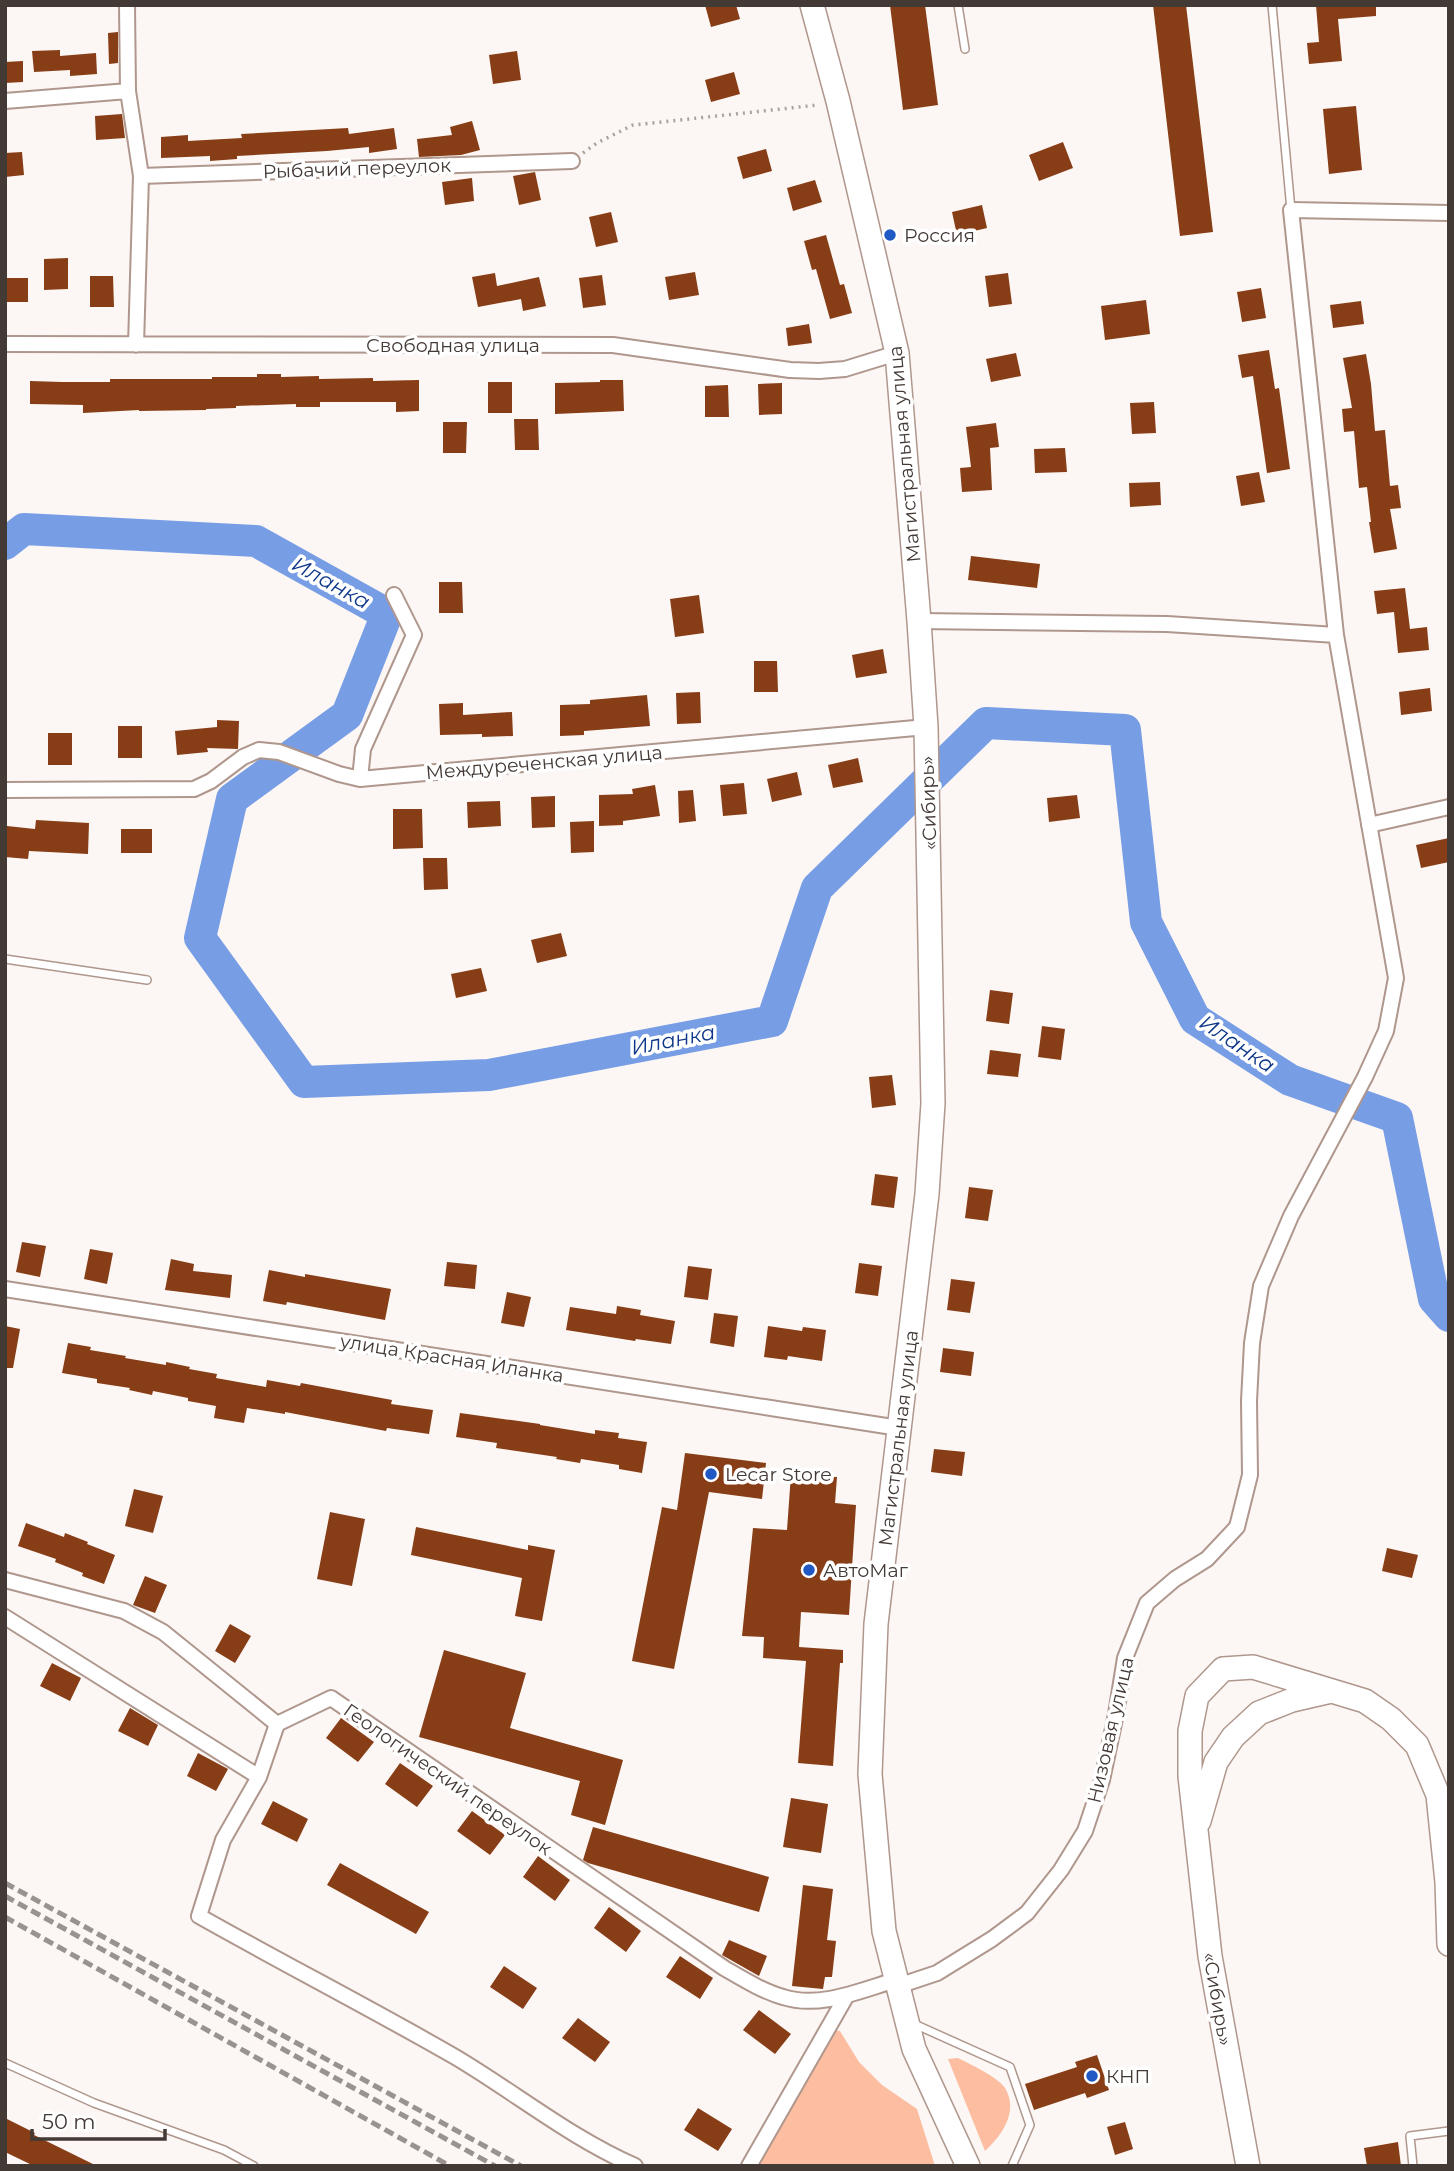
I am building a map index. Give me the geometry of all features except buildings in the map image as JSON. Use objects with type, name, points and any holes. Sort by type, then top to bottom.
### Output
[{"type":"main road","name":"Магистральная улица","points":[[813,5],[897,354],[926,735]]},
{"type":"main road","name":"«Сибирь»","points":[[926,735],[929,862]]},
{"type":"main road","name":"Магистральная улица","points":[[929,862],[933,1103],[931,1147],[876,1624],[870,1774],[884,1931],[914,2049],[968,2166]]},
{"type":"main road","name":"«Сибирь»","points":[[1248,2166],[1210,1956],[1190,1776],[1190,1731],[1197,1696],[1223,1669],[1253,1667],[1365,1701],[1391,1719],[1417,1745],[1438,1795],[1447,1882],[1449,1944]]},
{"type":"main road","name":"«Сибирь»","points":[[1196,1832],[1216,1762],[1233,1737],[1259,1713],[1292,1700],[1335,1690]]},
{"type":"street","points":[[127,5],[128,91],[141,176],[136,345]]},
{"type":"street","points":[[5,101],[128,91]]},
{"type":"street","name":"Рыбачий переулок","points":[[141,176],[572,161]]},
{"type":"street","points":[[1291,210],[1449,213]]},
{"type":"street","name":"Низовая улица","points":[[897,1983],[936,1973],[992,1939],[1027,1913],[1061,1870],[1085,1831],[1102,1780],[1125,1658],[1147,1603],[1175,1579],[1207,1559],[1237,1527],[1251,1475],[1249,1401],[1252,1343],[1262,1286],[1291,1216],[1365,1077],[1386,1031],[1396,978],[1336,635],[1291,210]]},
{"type":"street","name":"Свободная улица","points":[[5,344],[613,345],[790,370],[819,371],[845,369],[897,354]]},
{"type":"street","points":[[5,790],[194,789],[211,781],[243,757],[260,750],[279,752],[360,779],[363,749],[414,635],[394,596]]},
{"type":"street","points":[[919,621],[1167,624],[1336,635]]},
{"type":"street","name":"Междуреченская улица","points":[[360,779],[926,735]]},
{"type":"street","points":[[1369,825],[1449,807]]},
{"type":"street","name":"улица Красная Иланка","points":[[5,1289],[899,1428]]},
{"type":"street","points":[[5,1580],[124,1611],[163,1632],[277,1724],[259,1777],[223,1840],[199,1916],[458,2059],[562,2127],[635,2166]]},
{"type":"street","points":[[5,1617],[259,1777]]},
{"type":"street","name":"Геологический переулок","points":[[277,1724],[331,1698],[724,1968],[763,1990],[786,1998],[807,2001],[826,2000],[897,1983]]},
{"type":"street","points":[[749,2166],[847,1995]]},
{"type":"lane","points":[[958,5],[965,49]]},
{"type":"lane","points":[[1272,5],[1291,210]]},
{"type":"lane","points":[[5,958],[147,980]]},
{"type":"lane","points":[[907,2021],[1010,2067],[1030,2125],[1012,2166]]},
{"type":"lane","points":[[5,2063],[94,2103],[224,2150],[254,2166]]},
{"type":"lane","points":[[1413,2166],[1410,2136],[1449,2131]]},
{"type":"path","points":[[572,161],[597,143],[633,125],[838,102]]},
{"type":"shaded area","points":[[833,2030],[840,2031],[859,2062],[882,2085],[917,2109],[935,2166],[754,2166]]},
{"type":"shaded area","points":[[958,2058],[996,2080],[1005,2088],[1009,2097],[1007,2122],[985,2151],[948,2059]]},
{"type":"waterway","name":"Иланка","points":[[5,544],[24,529],[256,541],[387,614],[347,715],[232,799],[200,938],[304,1082],[489,1075],[772,1021],[817,888],[986,723],[1125,730],[1146,922],[1195,1019],[1290,1080],[1397,1118],[1434,1299],[1449,1316]]},
{"type":"railway","points":[[5,1883],[521,2166]]},
{"type":"railway","points":[[5,1896],[495,2166]]},
{"type":"railway","points":[[5,1917],[450,2166]]},
{"type":"place","name":"Россия","points":[[890,235]]},
{"type":"place","name":"Lecar Store","points":[[711,1474]]},
{"type":"place","name":"АвтоМаг","points":[[809,1570]]},
{"type":"place","name":"КНП","points":[[1092,2076]]}]
